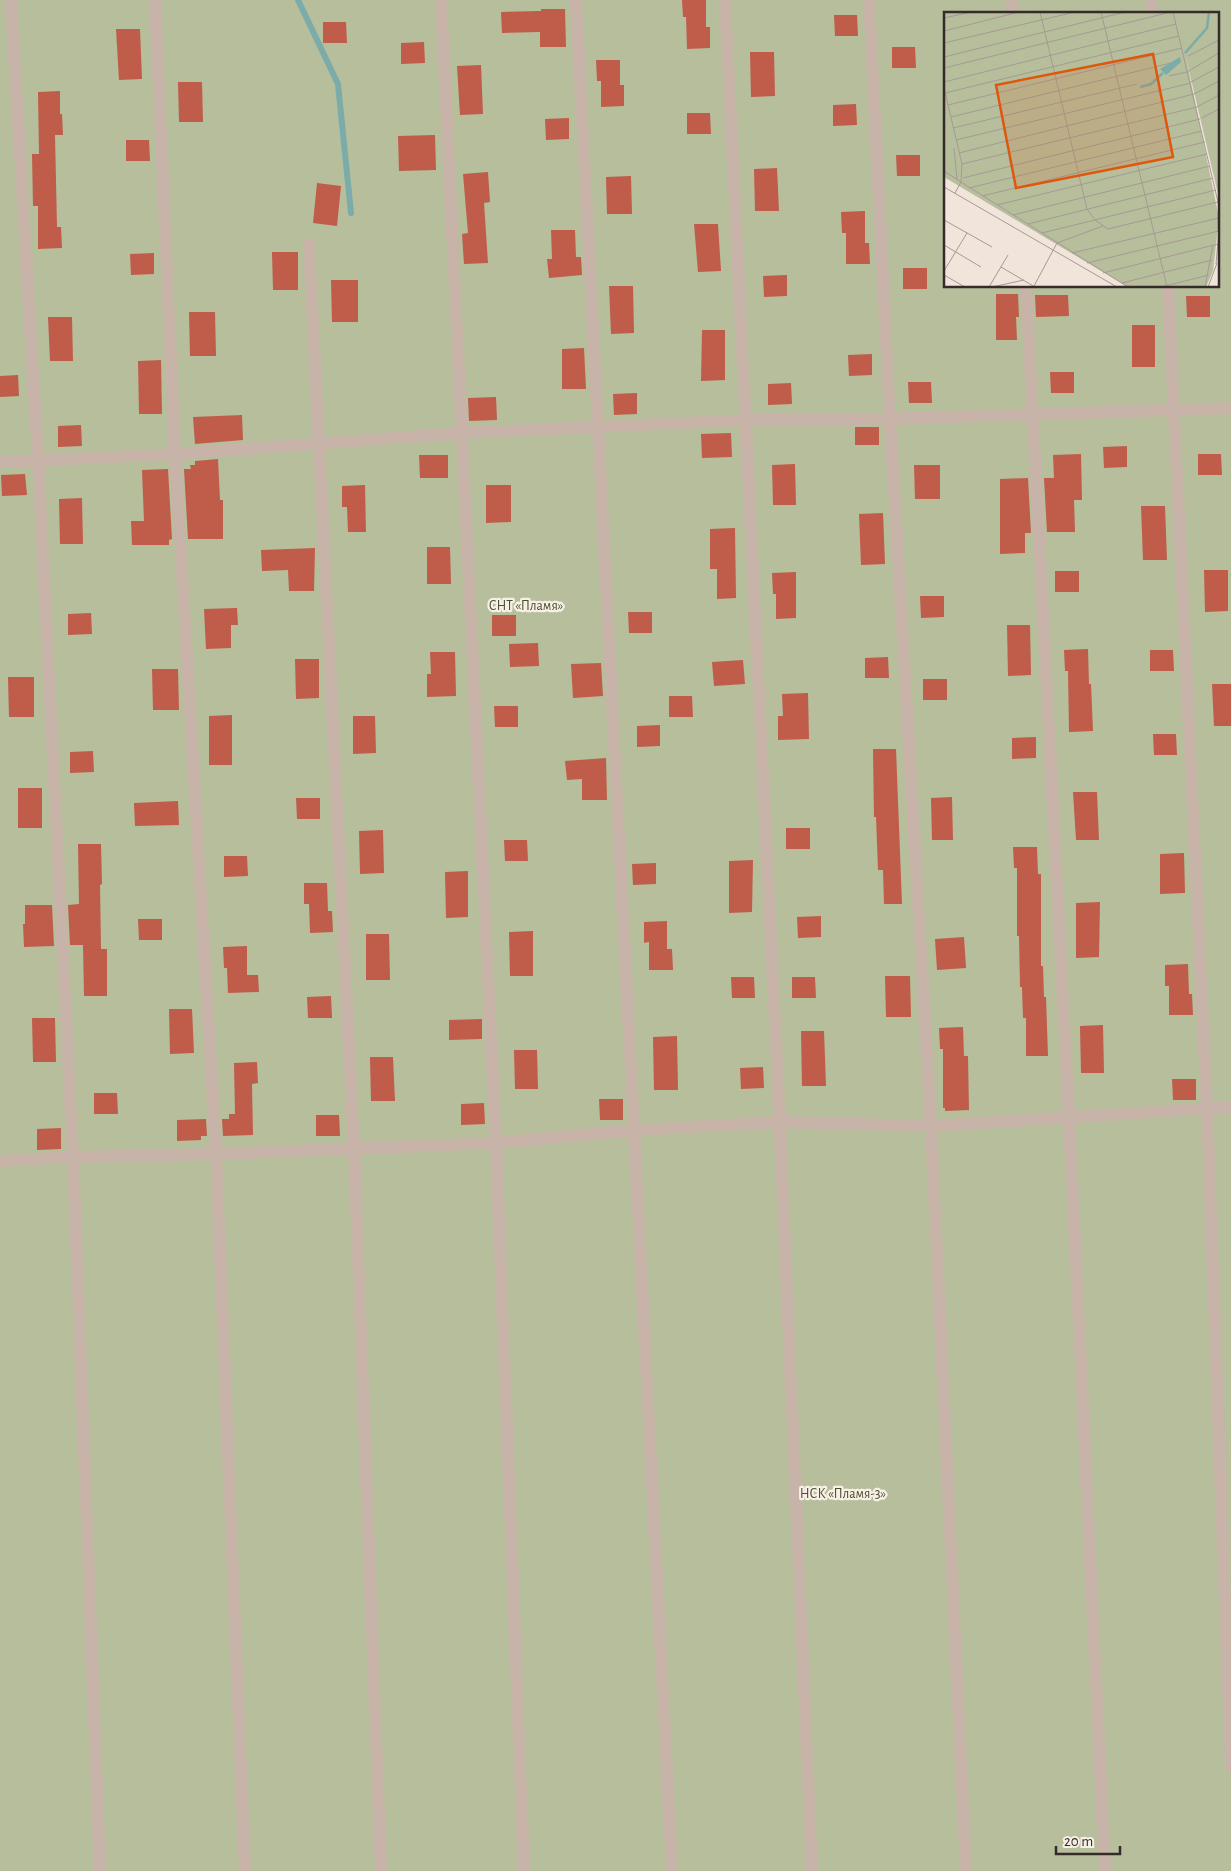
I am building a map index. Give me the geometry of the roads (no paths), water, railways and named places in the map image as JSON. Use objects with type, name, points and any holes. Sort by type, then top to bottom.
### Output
[{"type":"street","points":[[11,0],[38,460],[73,1156],[100,1871]]},
{"type":"street","points":[[155,0],[175,454],[216,1154],[245,1871]]},
{"type":"street","points":[[440,0],[496,1143],[524,1871]]},
{"type":"street","points":[[576,0],[672,1871]]},
{"type":"street","points":[[725,0],[781,1122],[812,1871]]},
{"type":"street","points":[[869,0],[890,419],[931,1126],[966,1871]]},
{"type":"street","points":[[309,244],[354,1149],[381,1871]]},
{"type":"street","points":[[1026,288],[1069,1117],[1105,1871]]},
{"type":"street","points":[[1168,288],[1207,1108],[1231,1767]]},
{"type":"street","points":[[0,462],[175,454],[462,433],[747,420],[890,419],[1231,408]]},
{"type":"street","points":[[0,1161],[73,1156],[216,1154],[496,1143],[635,1130],[781,1122],[931,1126],[1231,1107]]},
{"type":"waterway","points":[[298,0],[338,84],[351,213]]},
{"type":"park label","name":"СНТ «Пламя»","points":[[526,606]]},
{"type":"park label","name":"НСК «Пламя-3»","points":[[843,1494]]}]
